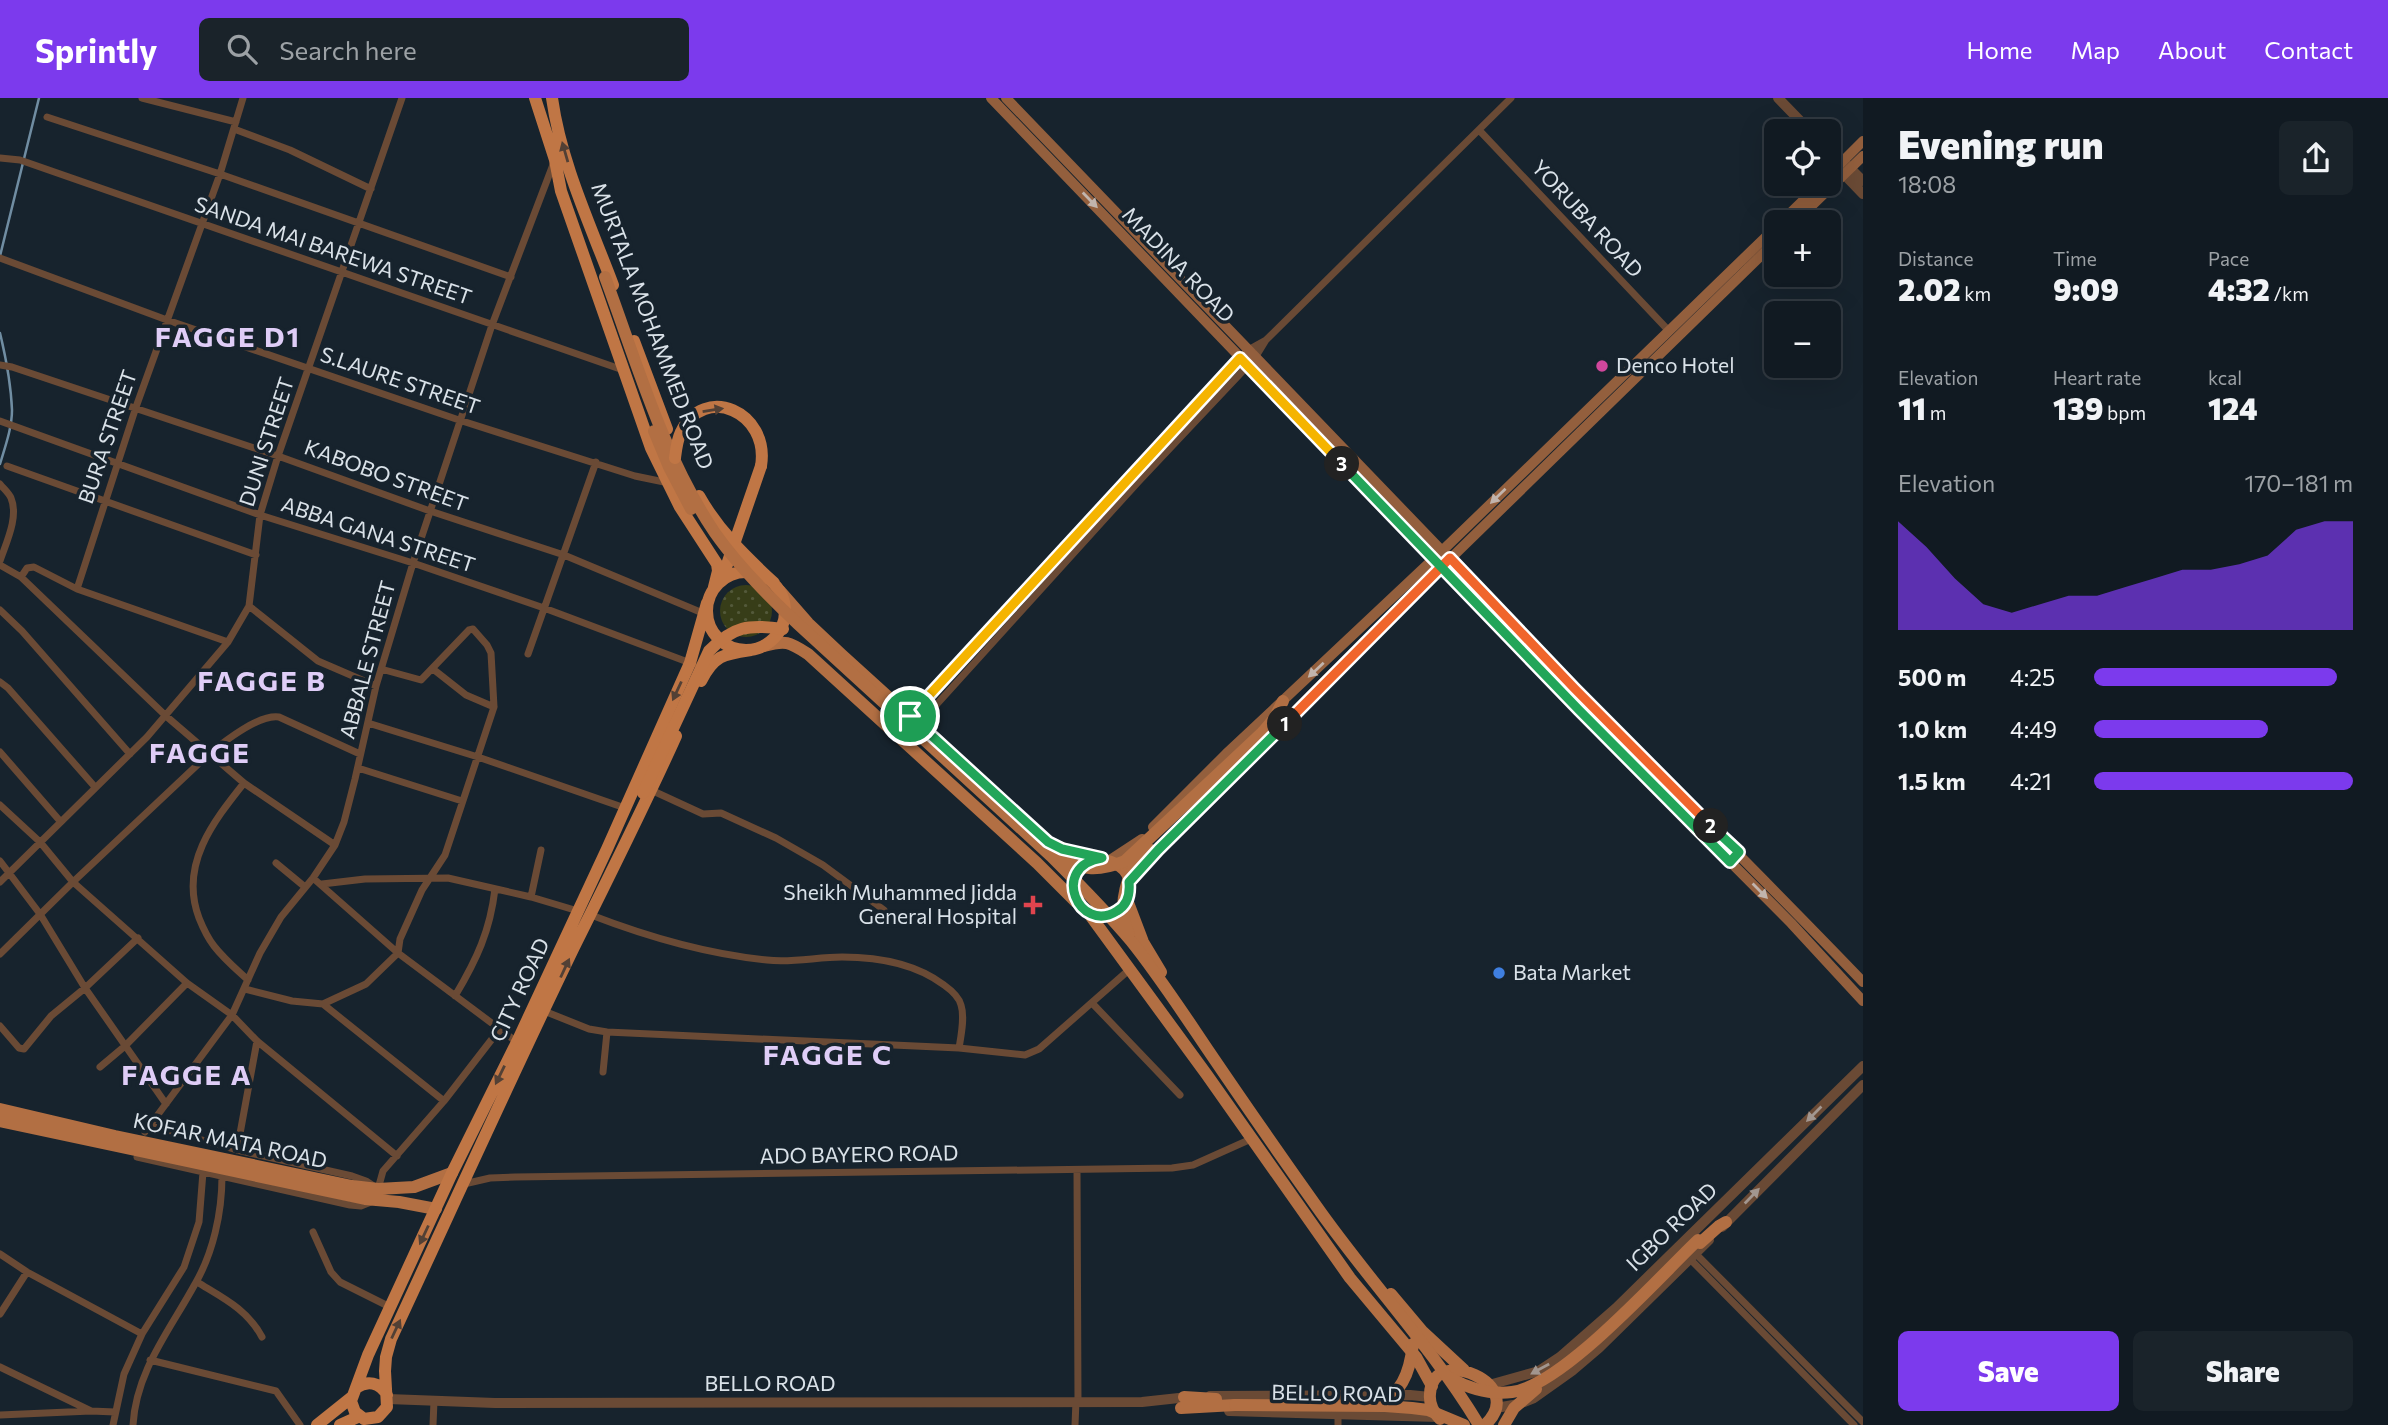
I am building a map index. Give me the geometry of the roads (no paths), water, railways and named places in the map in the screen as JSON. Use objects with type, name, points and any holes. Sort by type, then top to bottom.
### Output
[{"type":"highway","name":"MURTALA MOHAMMED ROAD","points":[[535,98],[555,160],[561,191],[651,448],[680,507],[717,564],[718,583]]},
{"type":"highway","name":"MURTALA MOHAMMED ROAD","points":[[552,98],[555,119],[570,170],[677,454],[702,500],[733,544],[777,587]]},
{"type":"highway","points":[[675,458],[681,432],[687,424],[698,413],[720,408],[736,411],[751,422],[761,441],[761,467],[706,608],[710,627],[717,638],[739,650],[751,650]]},
{"type":"highway","points":[[647,792],[707,669],[720,656],[764,646],[777,636],[784,622],[785,606],[777,587],[765,576],[743,571],[718,583]]},
{"type":"highway","name":"CITY ROAD","points":[[387,1397],[384,1371],[391,1339],[544,1011],[625,808],[690,663],[706,608]]},
{"type":"highway","points":[[647,792],[709,651],[736,629],[753,626],[787,630]]},
{"type":"highway","name":"CITY ROAD","points":[[354,1393],[368,1354],[452,1173],[516,1042],[584,913],[633,831],[640,811],[640,801],[647,792]]},
{"type":"highway","points":[[317,1425],[361,1384],[373,1383],[384,1390],[387,1407],[381,1420],[363,1420],[340,1425]]},
{"type":"highway","points":[[354,1393],[352,1407],[363,1420]]},
{"type":"main road","name":"MADINA ROAD","points":[[991,98],[1042,143],[1442,558],[1739,852],[1863,982]]},
{"type":"main road","name":"MADINA ROAD","points":[[1006,98],[1042,143]]},
{"type":"main road","points":[[1841,162],[1863,141]]},
{"type":"main road","points":[[1841,164],[1863,156]]},
{"type":"main road","points":[[1793,210],[1807,196]]},
{"type":"main road","points":[[1804,210],[1815,196]]},
{"type":"main road","points":[[595,236],[601,278],[658,442],[690,507],[730,566],[787,630],[1036,854],[1083,899],[1125,947],[1328,1236],[1433,1369],[1467,1425]]},
{"type":"main road","points":[[1129,882],[1296,713],[1442,558],[1764,239]]},
{"type":"main road","points":[[580,244],[601,278],[675,458],[715,532],[736,561],[766,595],[1089,893],[1161,980],[1334,1231],[1448,1376],[1479,1425]]},
{"type":"main road","points":[[1078,904],[1073,895],[1073,884],[1082,866],[1091,860],[1106,859],[1141,839],[1202,777],[1442,558],[1764,251]]},
{"type":"main road","name":"MADINA ROAD","points":[[1442,558],[1579,710],[1807,939],[1863,1001]]},
{"type":"main road","points":[[777,587],[808,623],[1048,842],[1062,849],[1106,859],[1124,870],[1129,882],[1127,900],[1137,929],[1153,959],[1346,1238],[1423,1332],[1464,1370],[1489,1385],[1494,1393],[1492,1418]]},
{"type":"main road","points":[[764,646],[780,641],[788,642],[808,654],[1037,863],[1090,915],[1131,968],[1350,1278],[1416,1357],[1431,1391],[1434,1413],[1449,1425]]},
{"type":"main road","points":[[1131,942],[1126,929],[1123,901],[1133,870],[1145,853],[1265,734],[1283,701]]},
{"type":"main road","points":[[1051,856],[1085,869],[1112,866],[1125,860],[1265,734],[1296,713]]},
{"type":"main road","points":[[1090,915],[1100,916],[1116,912],[1127,900]]},
{"type":"main road","name":"KOFAR MATA ROAD","points":[[0,1109],[436,1209]]},
{"type":"main road","name":"KOFAR MATA ROAD","points":[[0,1123],[371,1194],[414,1187],[452,1173]]},
{"type":"main road","points":[[1504,1425],[1514,1408],[1584,1354],[1696,1249],[1715,1213]]},
{"type":"main road","points":[[1448,1376],[1470,1387],[1498,1393],[1525,1389],[1552,1375],[1726,1222]]},
{"type":"main road","points":[[1234,1403],[1374,1401],[1384,1398],[1395,1390],[1408,1373],[1413,1344]]},
{"type":"main road","points":[[1431,1391],[1440,1376],[1447,1372],[1464,1370]]},
{"type":"main road","points":[[1183,1402],[1412,1408],[1428,1410],[1467,1425]]},
{"type":"street","points":[[142,98],[235,126],[371,189]]},
{"type":"street","name":"BURA STREET","points":[[77,589],[104,500],[220,174],[243,98]]},
{"type":"street","name":"DUNI STREET","points":[[0,883],[166,716],[228,642],[248,606],[260,515],[402,98]]},
{"type":"street","points":[[915,720],[1248,358],[1511,98]]},
{"type":"street","points":[[1778,98],[1798,119]]},
{"type":"street","points":[[47,117],[220,174],[510,277]]},
{"type":"street","name":"YORUBA ROAD","points":[[1479,130],[1670,331]]},
{"type":"street","name":"SANDA MAI BAREWA STREET","points":[[0,158],[20,160],[623,370]]},
{"type":"street","name":"ABBALE STREET","points":[[237,1150],[148,1128],[232,1015],[281,917],[313,878],[335,845],[344,822],[376,687],[413,563],[492,324],[555,160]]},
{"type":"street","points":[[1841,167],[1863,181]]},
{"type":"street","points":[[1841,168],[1863,194]]},
{"type":"street","name":"S.LAURE STREET","points":[[3,259],[167,320],[459,420],[635,476],[669,483]]},
{"type":"street","points":[[915,720],[1139,481],[1248,358]]},
{"type":"street","name":"KABOBO STREET","points":[[1,365],[136,407],[430,511],[564,555],[706,608]]},
{"type":"street","name":"ABBA GANA STREET","points":[[1,421],[116,465],[260,515],[544,608],[707,669]]},
{"type":"street","points":[[528,654],[596,462]]},
{"type":"street","points":[[7,466],[256,555]]},
{"type":"street","points":[[0,484],[11,498],[13,509],[12,527],[0,563],[21,577],[166,716],[244,783],[335,845]]},
{"type":"street","points":[[21,577],[27,568],[34,567],[77,589],[228,642]]},
{"type":"street","points":[[248,606],[318,661],[376,687]]},
{"type":"street","points":[[0,610],[22,631],[130,754]]},
{"type":"street","points":[[244,989],[292,1001],[323,1004],[366,984],[398,953],[400,939],[422,890],[445,855],[494,707],[491,653],[476,631],[469,630],[424,679],[418,680],[381,669]]},
{"type":"street","points":[[433,669],[467,695],[494,707]]},
{"type":"street","points":[[0,682],[95,787]]},
{"type":"street","points":[[0,954],[73,881],[224,742],[271,716],[279,717],[360,754]]},
{"type":"street","points":[[368,723],[478,757],[625,808]]},
{"type":"street","points":[[0,752],[60,821]]},
{"type":"street","points":[[358,768],[463,801]]},
{"type":"street","points":[[244,783],[205,838],[191,883],[194,905],[204,932],[226,960],[248,980]]},
{"type":"street","points":[[647,792],[703,814],[722,813],[776,838],[823,865],[884,910]]},
{"type":"street","points":[[0,805],[40,842],[73,881],[187,983],[232,1015],[257,1041],[397,1156]]},
{"type":"street","points":[[531,897],[541,850]]},
{"type":"street","points":[[1730,862],[1739,852]]},
{"type":"street","points":[[0,861],[40,914],[85,988],[166,1104]]},
{"type":"street","points":[[276,863],[305,887]]},
{"type":"street","points":[[313,878],[398,953],[516,1042]]},
{"type":"street","points":[[321,884],[365,878],[448,878],[531,897],[660,940],[766,960],[843,957],[884,960],[913,968],[935,978],[952,991],[962,1006],[959,1048]]},
{"type":"street","points":[[455,996],[480,950],[491,919],[495,889]]},
{"type":"street","points":[[0,1026],[19,1048],[24,1049],[51,1016],[138,938]]},
{"type":"street","points":[[544,1011],[589,1029],[607,1032],[959,1048],[1025,1055],[1034,1053],[1131,968]]},
{"type":"street","points":[[100,1067],[125,1046],[187,983]]},
{"type":"street","points":[[1091,1003],[1180,1095]]},
{"type":"street","points":[[323,1004],[444,1101]]},
{"type":"street","points":[[0,1123],[203,1172],[361,1206],[383,1171],[444,1101],[499,1030]]},
{"type":"street","points":[[603,1072],[607,1032]]},
{"type":"street","points":[[257,1041],[237,1150],[352,1176],[366,1181],[371,1194]]},
{"type":"street","name":"IGBO ROAD","points":[[1489,1385],[1539,1371],[1560,1357],[1616,1308],[1715,1213],[1863,1066]]},
{"type":"street","name":"IGBO ROAD","points":[[1726,1222],[1863,1085]]},
{"type":"street","name":"ADO BAYERO ROAD","points":[[462,1184],[490,1178],[515,1177],[1172,1168],[1193,1165],[1251,1139]]},
{"type":"street","points":[[1075,1425],[1077,1170]]},
{"type":"street","points":[[113,1425],[124,1374],[142,1334],[184,1267],[199,1222],[203,1172]]},
{"type":"street","points":[[133,1425],[134,1408],[150,1360],[197,1282],[210,1248],[222,1201],[222,1176]]},
{"type":"street","points":[[313,1232],[331,1272],[340,1282],[390,1307]]},
{"type":"street","points":[[1696,1249],[1863,1422]]},
{"type":"street","points":[[1696,1249],[1854,1425]]},
{"type":"street","name":"IGBO ROAD","points":[[1492,1418],[1534,1398],[1572,1371],[1599,1348],[1696,1249]]},
{"type":"street","points":[[0,1254],[27,1272],[142,1334]]},
{"type":"street","points":[[0,1314],[27,1272]]},
{"type":"street","points":[[197,1282],[242,1311],[254,1322],[262,1337]]},
{"type":"street","points":[[150,1360],[276,1391],[300,1425]]},
{"type":"street","points":[[0,1367],[91,1411]]},
{"type":"street","name":"BELLO ROAD","points":[[387,1397],[495,1403],[1183,1402],[1396,1395],[1431,1391]]},
{"type":"street","points":[[433,1401],[433,1425]]},
{"type":"street","name":"BELLO ROAD","points":[[1183,1402],[1223,1411],[1438,1417]]},
{"type":"street","points":[[0,1415],[115,1412]]},
{"type":"street","points":[[1338,1425],[1343,1413]]},
{"type":"street","points":[[1343,1413],[1348,1425]]},
{"type":"waterway","points":[[0,256],[39,98]]},
{"type":"waterway","points":[[0,333],[12,410],[10,431],[0,464]]},
{"type":"place","name":"Denco Hotel","points":[[1602,366]]},
{"type":"place","name":"Sheikh Muhammed Jidda General Hospital","points":[[1033,905]]},
{"type":"place","name":"Bata Market","points":[[1499,973]]},
{"type":"district","name":"FAGGE D1","points":[[228,337]]},
{"type":"district","name":"FAGGE B","points":[[262,681]]},
{"type":"district","name":"FAGGE","points":[[200,753]]},
{"type":"district","name":"FAGGE C","points":[[828,1055]]},
{"type":"district","name":"FAGGE A","points":[[187,1075]]}]
